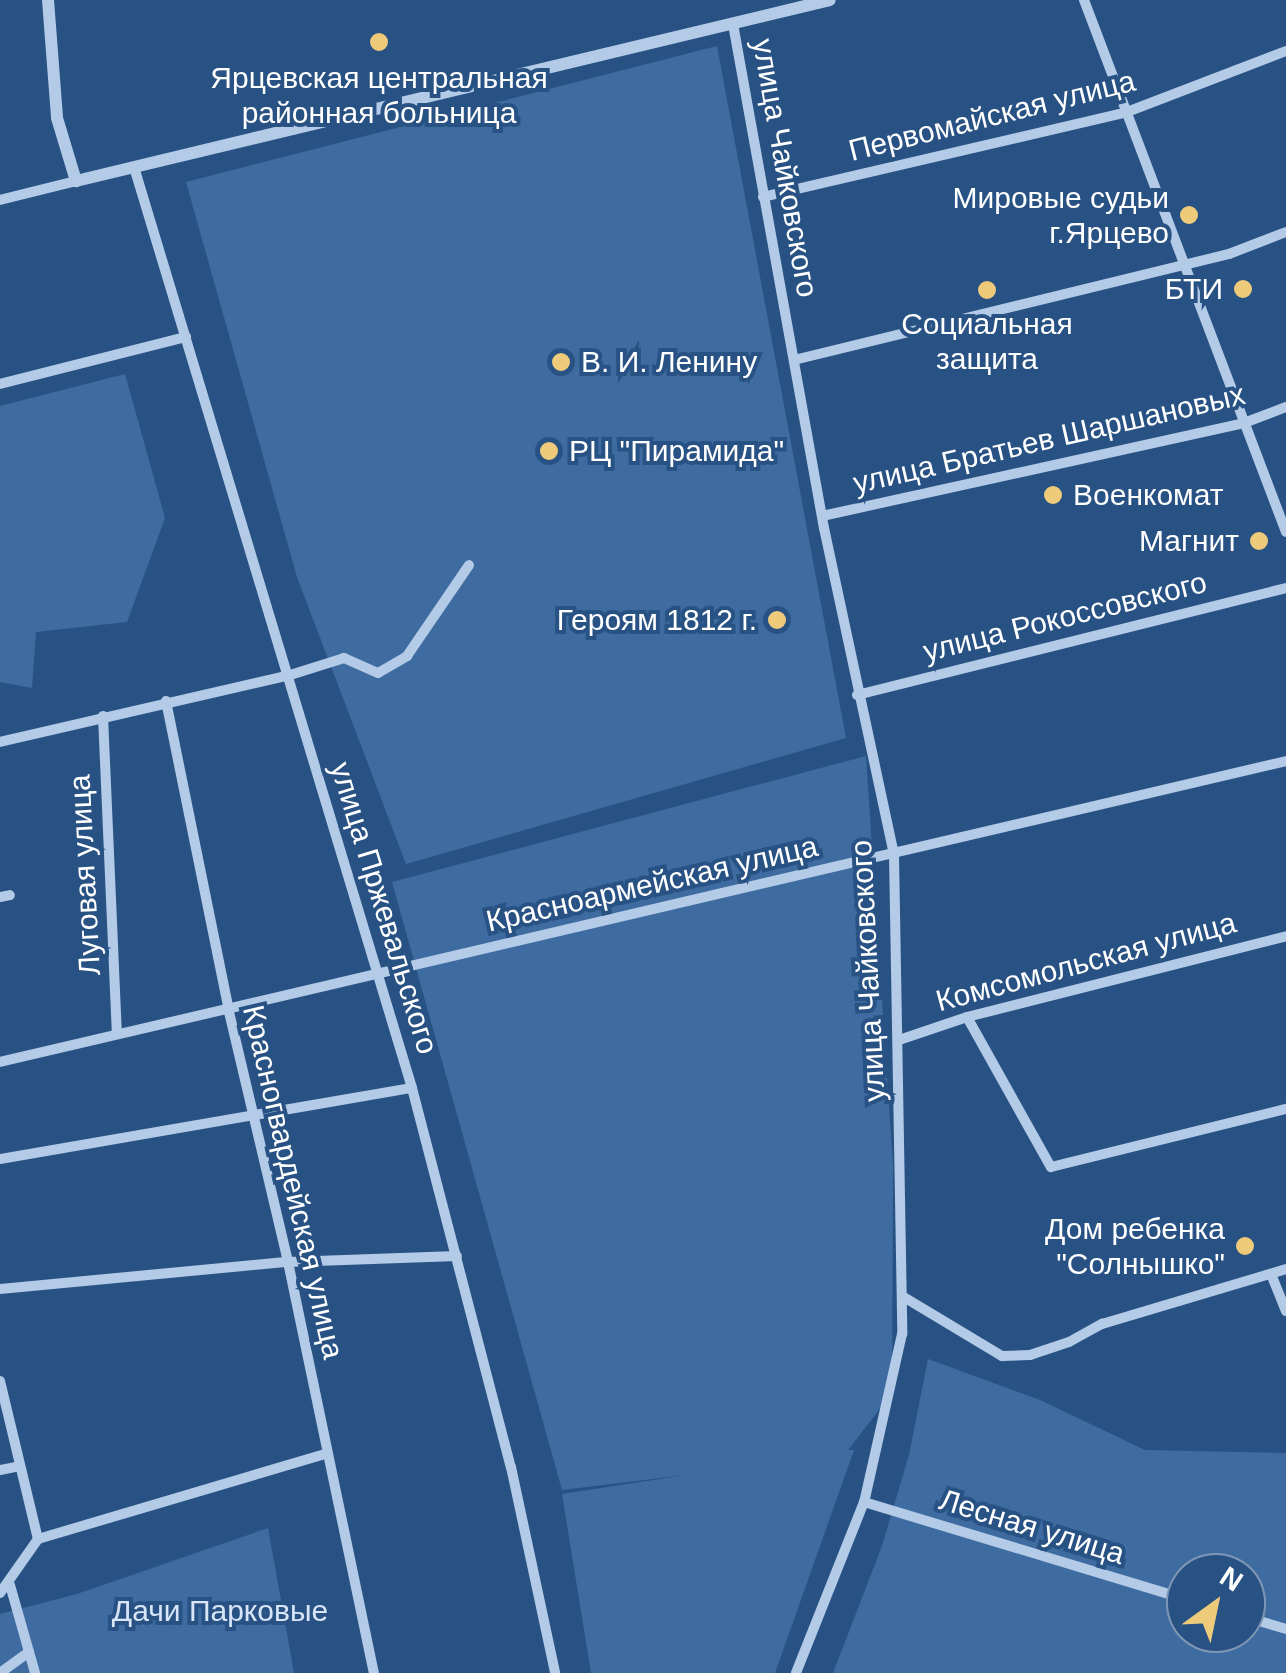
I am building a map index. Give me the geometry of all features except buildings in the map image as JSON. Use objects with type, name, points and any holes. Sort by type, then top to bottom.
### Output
[{"type":"street","points":[[48,0],[57,118],[76,181]]},
{"type":"street","points":[[0,200],[830,0]]},
{"type":"street","points":[[1084,0],[1286,532]]},
{"type":"street","name":"улица Чайковского","points":[[733,24],[822,516],[894,855],[902,1334],[864,1502],[796,1673]]},
{"type":"street","name":"Первомайская улица","points":[[763,197],[1127,112],[1286,51]]},
{"type":"street","name":"улица Пржевальского","points":[[134,166],[412,1088],[511,1468],[554,1673]]},
{"type":"street","points":[[794,360],[1229,254],[1286,232]]},
{"type":"street","points":[[0,384],[186,336]]},
{"type":"street","name":"улица Братьев Шаршановых","points":[[822,516],[1244,423],[1286,407]]},
{"type":"street","points":[[0,742],[286,676],[344,658],[378,673],[407,656],[469,565]]},
{"type":"street","name":"улица Рокоссовского","points":[[857,694],[1286,588]]},
{"type":"street","name":"Красногвардейская улица","points":[[166,701],[228,1012],[288,1262],[374,1673]]},
{"type":"street","name":"Луговая улица","points":[[103,716],[117,1032]]},
{"type":"street","name":"Красноармейская улица","points":[[0,1062],[117,1032],[228,1012],[378,970],[894,855],[1286,761]]},
{"type":"street","name":"Комсомольская улица","points":[[899,1040],[967,1017],[1286,936]]},
{"type":"street","points":[[967,1017],[1052,1167],[1286,1108]]},
{"type":"street","points":[[0,1159],[252,1112],[412,1088]]},
{"type":"street","points":[[0,1288],[288,1262],[457,1256]]},
{"type":"street","points":[[902,1296],[1002,1356],[1030,1354],[1069,1342],[1102,1324],[1286,1269]]},
{"type":"street","points":[[1271,1274],[1286,1310]]},
{"type":"street","points":[[0,1382],[38,1539]]},
{"type":"street","points":[[0,1593],[10,1585],[38,1539],[328,1453]]},
{"type":"street","points":[[0,1470],[20,1466]]},
{"type":"street","name":"Лесная улица","points":[[864,1502],[1166,1593]]},
{"type":"street","points":[[10,1585],[35,1673]]},
{"type":"street","points":[[0,1673],[28,1652]]},
{"type":"green space","points":[[717,46],[846,738],[406,864],[297,577],[186,182]]},
{"type":"green space","points":[[125,374],[165,518],[127,622],[36,632],[32,688],[0,682],[0,406]]},
{"type":"green space","points":[[866,756],[893,1166],[892,1393],[848,1450],[854,1450],[775,1673],[591,1673],[562,1494],[686,1475],[562,1490],[392,882]]},
{"type":"green space","points":[[928,1359],[1040,1400],[1145,1450],[1286,1453],[1286,1673],[833,1673],[882,1546],[909,1455]]},
{"type":"green space","name":"Дачи Парковые","points":[[268,1528],[294,1673],[0,1673],[0,1614],[77,1594]]},
{"type":"place","name":"Ярцевская центральная районная больница","points":[[379,42]]},
{"type":"place","name":"Мировые судьи г.Ярцево","points":[[1189,215]]},
{"type":"place","name":"БТИ","points":[[1243,289]]},
{"type":"place","name":"Социальная защита","points":[[987,290]]},
{"type":"place","name":"В. И. Ленину","points":[[561,362]]},
{"type":"place","name":"РЦ \"Пирамида\"","points":[[549,451]]},
{"type":"place","name":"Военкомат","points":[[1053,495]]},
{"type":"place","name":"Магнит","points":[[1259,541]]},
{"type":"place","name":"Героям 1812 г.","points":[[777,620]]},
{"type":"place","name":"Дом ребенка \"Солнышко\"","points":[[1245,1246]]}]
